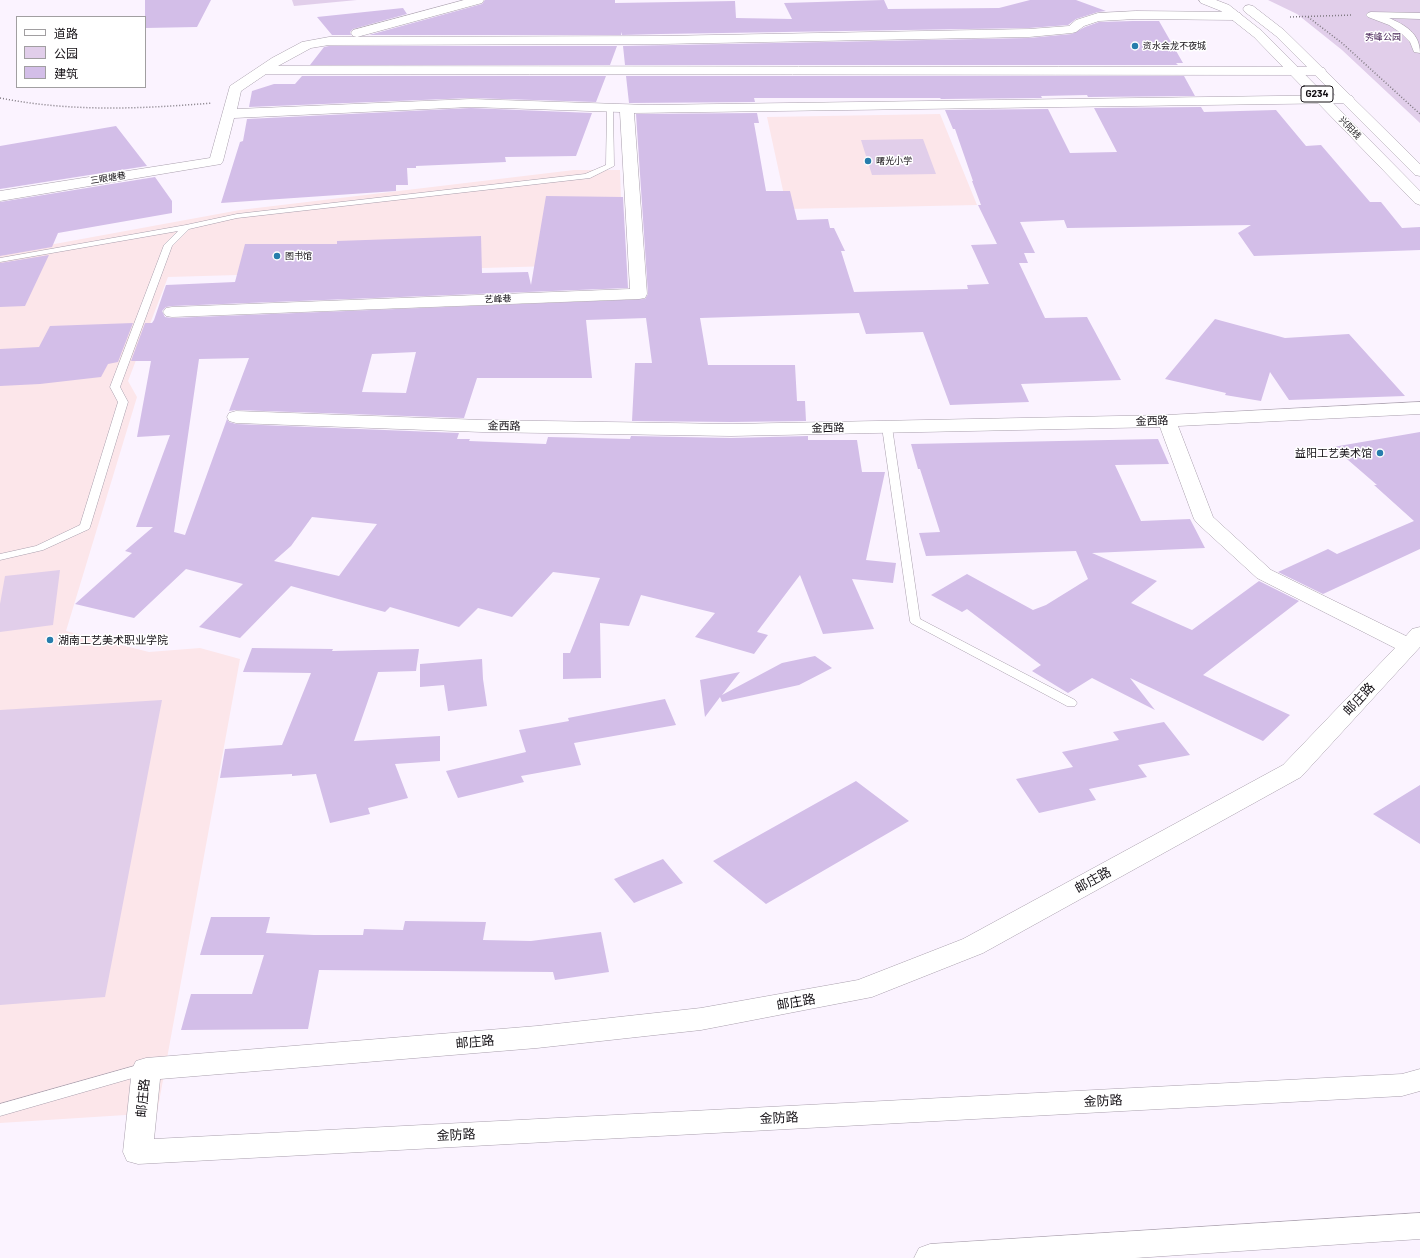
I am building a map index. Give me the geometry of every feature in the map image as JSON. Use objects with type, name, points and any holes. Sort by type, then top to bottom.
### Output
[{"type":"main road","points":[[478,0],[329,41],[307,45],[278,61],[235,89],[231,108],[470,103],[627,109],[1347,99]]},
{"type":"main road","name":"兴阳线","points":[[1205,0],[1225,8],[1258,34],[1420,200]]},
{"type":"main road","name":"兴阳线","points":[[1231,0],[1244,5],[1280,33],[1420,172]]},
{"type":"main road","points":[[329,41],[661,40],[1029,33],[1072,29],[1098,17],[1136,15],[1236,16]]},
{"type":"main road","points":[[264,70],[1319,71]]},
{"type":"main road","name":"三眼塘巷","points":[[0,196],[216,161],[231,108]]},
{"type":"main road","name":"艺峰巷","points":[[172,312],[639,294],[627,109]]},
{"type":"main road","name":"金西路","points":[[236,417],[482,426],[731,430],[1167,421],[1420,408]]},
{"type":"main road","points":[[1167,421],[1204,519],[1258,569],[1264,574],[1414,640]]},
{"type":"main road","name":"邮庄路","points":[[138,1152],[146,1069],[529,1038],[693,1020],[862,990],[973,946],[1292,771],[1414,640]]},
{"type":"main road","name":"金防路","points":[[138,1152],[1402,1085],[1420,1080]]},
{"type":"main road","points":[[930,1258],[1420,1226]]},
{"type":"street","points":[[1371,15],[1420,16]]},
{"type":"street","points":[[1371,15],[1397,24],[1408,32],[1418,50]]},
{"type":"lane","points":[[0,260],[186,227],[237,216],[587,176],[610,166],[610,108]]},
{"type":"lane","points":[[0,557],[39,548],[85,527],[123,402],[115,387],[168,245],[186,227]]},
{"type":"lane","points":[[888,427],[914,621],[1071,704]]},
{"type":"lane","points":[[0,1110],[146,1069]]},
{"type":"path","points":[[1261,18],[1371,15]]},
{"type":"path","points":[[1308,17],[1342,43],[1420,114]]},
{"type":"path","points":[[0,98],[28,105],[69,109],[114,110],[231,108]]},
{"type":"shaded area","name":"曙光小学","points":[[940,114],[977,205],[787,209],[767,117]]},
{"type":"shaded area","name":"湖南工艺美术职业学院","points":[[574,170],[620,170],[623,264],[168,277],[128,381],[137,397],[66,631],[149,652],[200,648],[240,659],[157,1113],[0,1123],[0,254],[240,210]]},
{"type":"green space","points":[[292,0],[357,0],[294,6]]},
{"type":"green space","name":"秀峰公园","points":[[1268,0],[1420,0],[1420,123],[1342,50],[1297,14]]},
{"type":"green space","points":[[923,139],[936,174],[872,175],[861,140]]},
{"type":"green space","points":[[60,570],[53,625],[0,632],[0,604],[5,576]]},
{"type":"green space","points":[[162,700],[105,997],[0,1005],[0,710]]},
{"type":"building","points":[[145,0],[211,0],[197,27],[146,28]]},
{"type":"building","points":[[485,0],[615,0],[615,3],[735,1],[736,18],[792,19],[784,3],[884,0],[888,9],[999,8],[1030,0],[1076,0],[1106,11],[1076,19],[1068,25],[1029,28],[622,35],[622,32],[621,35],[369,35],[482,4]]},
{"type":"building","points":[[403,8],[407,14],[353,29],[350,32],[351,35],[332,35],[317,17]]},
{"type":"building","points":[[1159,21],[1183,63],[1176,63],[1178,65],[625,65],[623,46],[1029,38],[1072,34],[1099,22]]},
{"type":"building","points":[[617,46],[610,65],[310,65],[324,47]]},
{"type":"building","points":[[302,76],[606,76],[596,102],[471,98],[249,107],[252,91],[274,84],[295,84]]},
{"type":"building","points":[[626,76],[1184,76],[1195,96],[1088,97],[1087,95],[1041,96],[1042,98],[941,99],[754,98],[755,102],[629,103]]},
{"type":"building","points":[[1201,107],[1204,112],[1276,110],[1306,146],[1321,145],[1370,202],[1381,202],[1402,228],[1420,227],[1420,250],[1254,256],[1238,233],[1251,225],[1067,228],[1064,220],[1020,222],[1035,253],[1024,253],[1028,263],[1019,263],[1045,318],[1087,317],[1121,380],[1021,384],[1029,402],[950,405],[923,332],[866,334],[859,313],[700,318],[708,365],[795,365],[797,401],[805,401],[806,421],[632,421],[635,363],[652,363],[646,318],[586,320],[592,378],[477,378],[464,418],[236,410],[229,411],[249,358],[199,359],[174,532],[185,535],[227,419],[229,422],[236,424],[459,433],[457,439],[470,439],[469,441],[546,444],[548,437],[630,439],[631,436],[731,438],[808,436],[808,440],[857,440],[862,472],[885,472],[866,560],[896,563],[893,583],[852,579],[874,629],[823,634],[800,575],[757,632],[768,635],[754,654],[695,637],[715,613],[641,595],[629,626],[600,623],[601,678],[563,679],[563,653],[570,653],[600,578],[553,572],[512,617],[478,608],[459,627],[390,607],[385,612],[291,586],[240,638],[199,627],[243,584],[186,569],[134,618],[75,604],[132,553],[125,551],[153,527],[136,527],[170,435],[137,437],[151,361],[131,361],[145,323],[152,323],[154,320],[166,285],[235,282],[245,244],[337,244],[337,241],[481,236],[482,273],[528,272],[531,285],[546,196],[623,197],[628,288],[172,306],[166,307],[162,311],[165,317],[172,318],[645,299],[648,294],[636,114],[757,113],[759,123],[754,123],[766,191],[790,191],[797,220],[828,219],[830,228],[834,228],[845,251],[841,251],[854,292],[968,289],[967,285],[989,284],[971,245],[997,244],[978,205],[981,205],[955,129],[953,129],[945,110],[1048,109],[1070,153],[1117,152],[1094,108]],"holes":[[[416,352],[406,393],[362,392],[372,354]],[[312,517],[377,524],[339,576],[274,561],[291,546]]]},
{"type":"building","points":[[471,108],[592,113],[576,156],[505,157],[506,162],[416,166],[416,168],[407,168],[408,185],[396,185],[396,191],[221,203],[240,142],[243,141],[247,119]]},
{"type":"building","points":[[116,126],[147,166],[0,189],[0,146]]},
{"type":"building","points":[[155,177],[172,201],[172,213],[58,233],[52,247],[0,256],[0,202]]},
{"type":"building","points":[[49,255],[25,306],[0,307],[0,263]]},
{"type":"building","points":[[1215,319],[1285,338],[1349,334],[1405,396],[1289,400],[1270,372],[1261,401],[1225,395],[1226,393],[1165,379]]},
{"type":"building","points":[[133,323],[118,362],[108,364],[101,377],[40,384],[0,386],[0,349],[39,347],[50,326]]},
{"type":"building","points":[[1420,432],[1420,549],[1323,594],[1278,572],[1328,549],[1337,554],[1414,521],[1374,485],[1377,485],[1333,447]]},
{"type":"building","points":[[1158,439],[1169,464],[1115,465],[1141,521],[1190,519],[1205,548],[1092,553],[1157,581],[1131,603],[1192,630],[1259,581],[1299,601],[1203,675],[1290,715],[1263,741],[1130,678],[1155,710],[1092,678],[1068,693],[1032,671],[1041,665],[967,609],[962,612],[931,595],[967,574],[1033,610],[1046,605],[1088,579],[1076,551],[926,556],[919,533],[940,532],[911,444]]},
{"type":"building","points":[[252,648],[333,649],[332,651],[419,649],[416,671],[378,672],[354,741],[440,736],[440,761],[395,764],[408,798],[368,808],[370,814],[330,823],[316,774],[220,778],[225,749],[282,745],[311,673],[243,672]]},
{"type":"building","points":[[815,656],[832,668],[799,685],[722,702],[720,697],[705,717],[700,680],[740,672],[722,695],[782,663]]},
{"type":"building","points":[[482,659],[487,706],[448,711],[444,685],[420,687],[420,664]]},
{"type":"building","points":[[665,699],[676,725],[574,743],[581,765],[521,776],[524,782],[458,798],[446,771],[526,752],[519,730],[569,721],[568,718]]},
{"type":"building","points":[[1164,722],[1190,755],[1138,765],[1147,777],[1089,789],[1096,800],[1039,813],[1016,779],[1073,767],[1062,752],[1119,740],[1113,732]]},
{"type":"building","points":[[856,781],[909,821],[766,904],[713,861]]},
{"type":"building","points":[[1420,785],[1420,844],[1373,814]]},
{"type":"building","points":[[663,859],[683,883],[634,903],[614,879]]},
{"type":"building","points":[[211,917],[270,917],[266,933],[314,935],[363,935],[364,929],[403,930],[405,921],[486,922],[483,940],[531,941],[601,932],[609,972],[555,980],[553,972],[319,970],[308,1029],[181,1030],[191,994],[252,994],[264,955],[200,955]]},
{"type":"place","name":"资水会龙不夜城","points":[[1135,46]]},
{"type":"place","name":"曙光小学","points":[[868,161]]},
{"type":"place","name":"图书馆","points":[[277,256]]},
{"type":"place","name":"益阳工艺美术馆","points":[[1380,453]]},
{"type":"place","name":"湖南工艺美术职业学院","points":[[50,640]]}]
